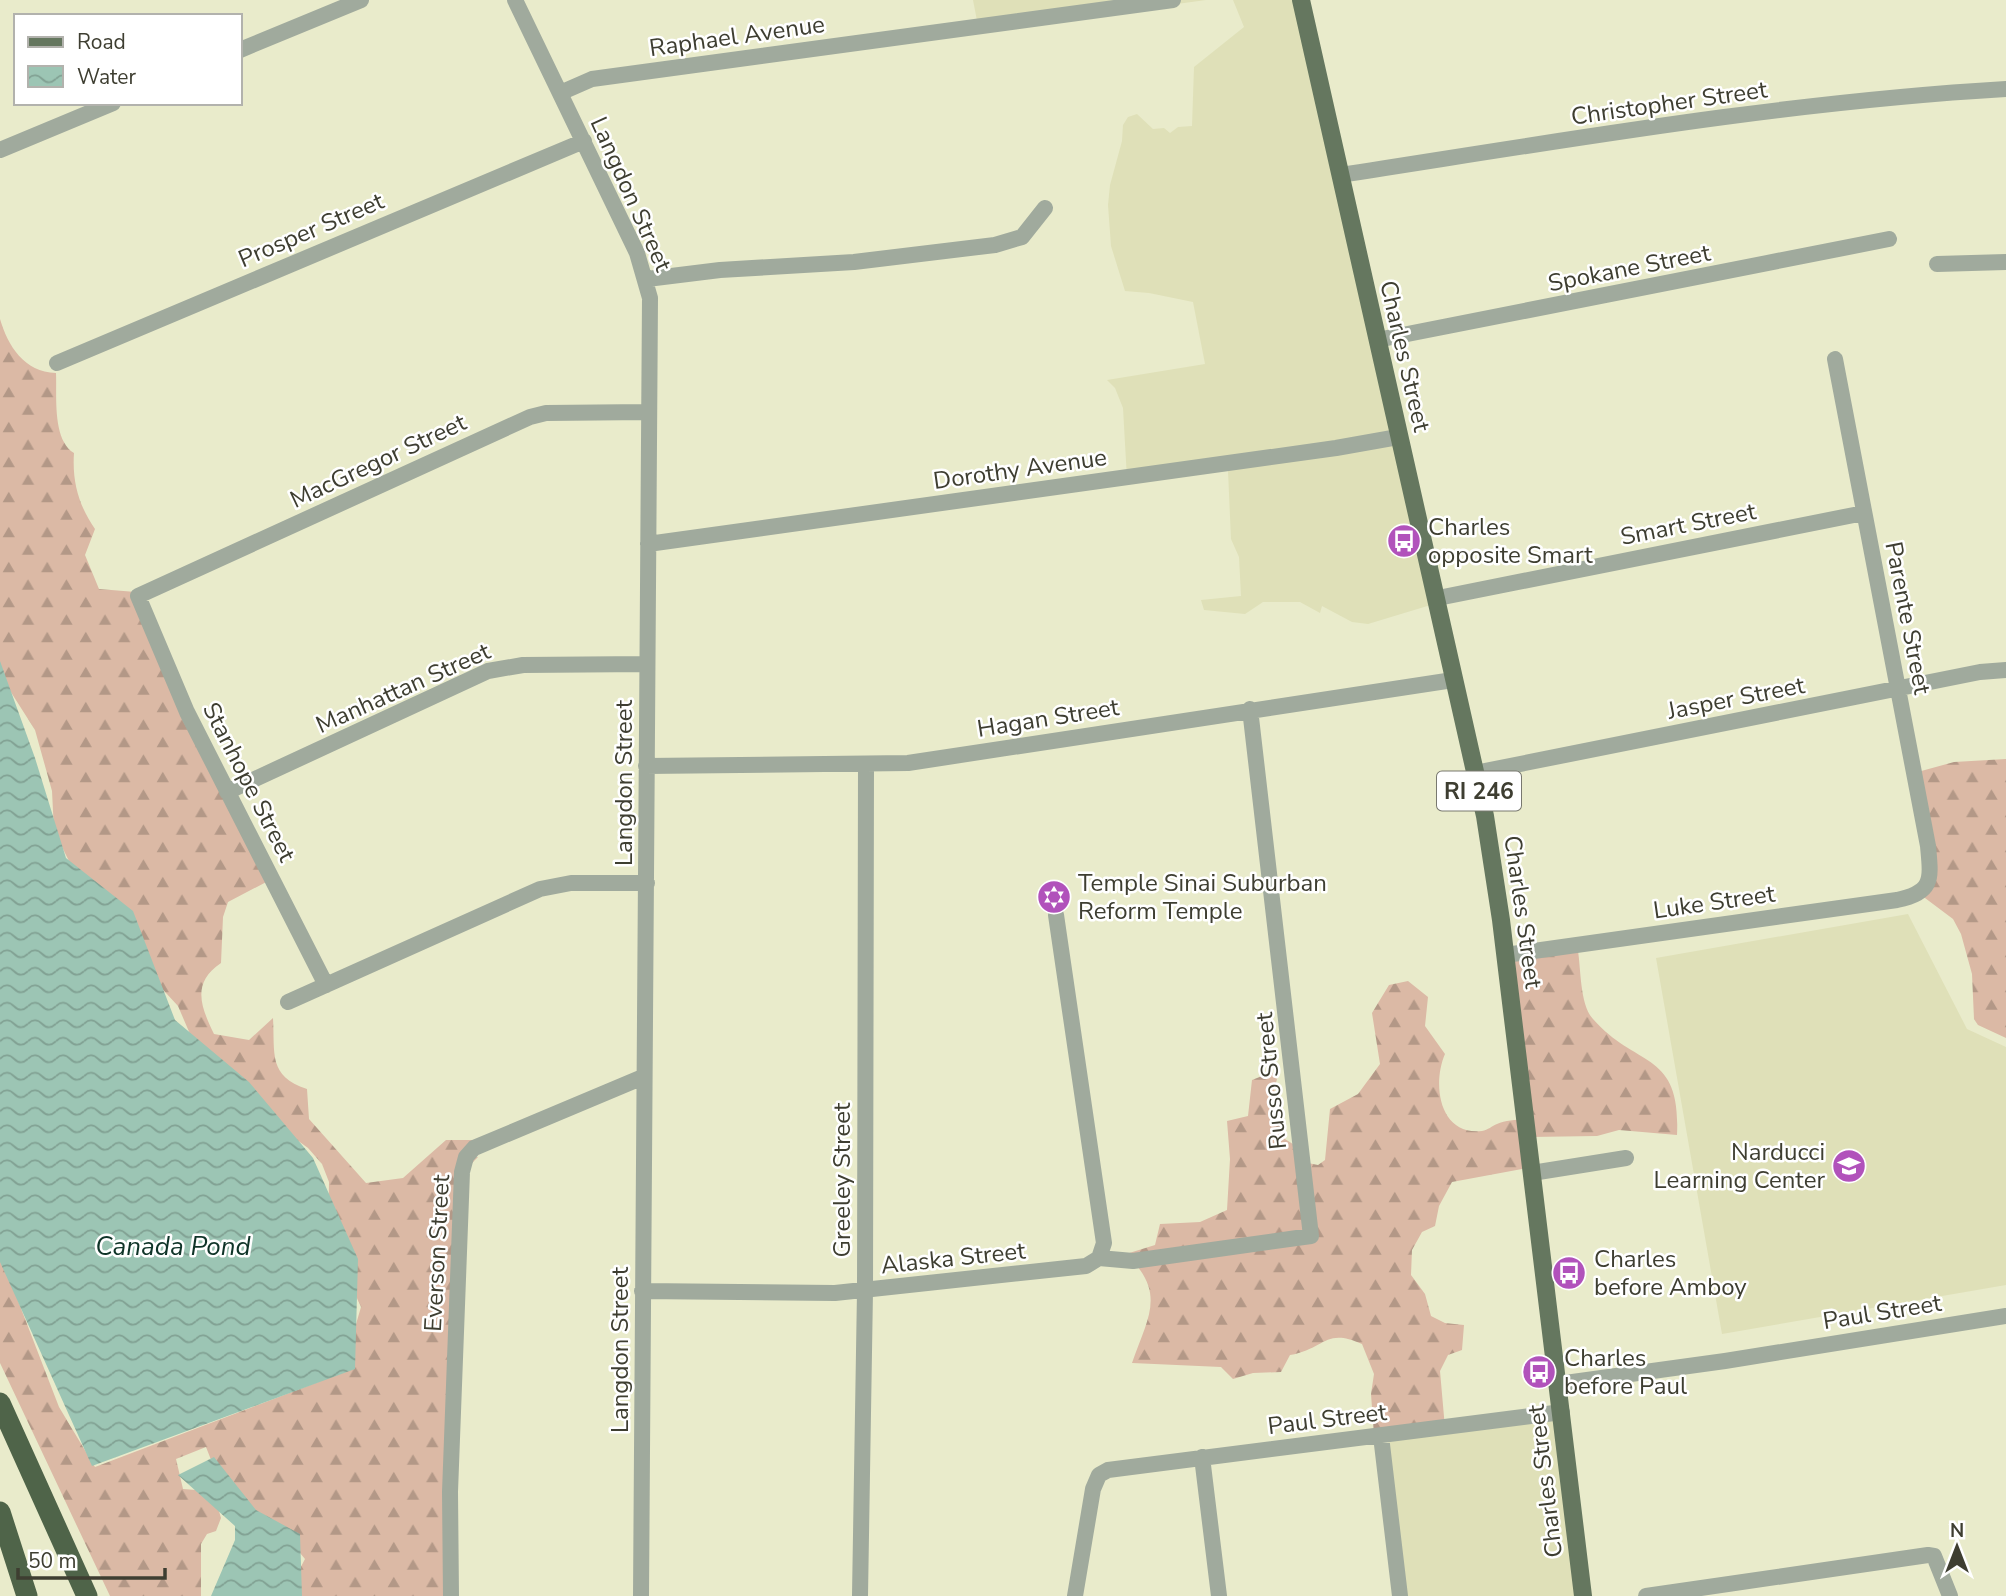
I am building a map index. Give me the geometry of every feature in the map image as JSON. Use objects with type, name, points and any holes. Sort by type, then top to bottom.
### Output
[{"type":"highway","points":[[0,1404],[88,1596]]},
{"type":"highway","points":[[0,1512],[27,1596]]},
{"type":"main road","name":"Charles Street","points":[[1301,0],[1398,437],[1438,598],[1453,680],[1485,816],[1505,955],[1583,1596]]},
{"type":"street","points":[[242,49],[361,0]]},
{"type":"street","name":"Langdon Street","points":[[515,0],[647,279],[650,298],[641,1596]]},
{"type":"street","name":"Raphael Avenue","points":[[560,93],[592,79],[1173,0]]},
{"type":"street","name":"Christopher Street","points":[[1340,175],[1607,134],[1865,99],[2006,89]]},
{"type":"street","points":[[0,149],[108,105]]},
{"type":"street","name":"Prosper Street","points":[[57,363],[584,141]]},
{"type":"street","points":[[647,279],[720,270],[854,262],[995,244],[1022,237],[1045,208]]},
{"type":"street","name":"Spokane Street","points":[[1377,340],[1889,239]]},
{"type":"street","points":[[1937,264],[2006,262]]},
{"type":"street","name":"Parente Street","points":[[1835,359],[1928,846],[1930,879],[1927,887]]},
{"type":"street","name":"MacGregor Street","points":[[138,596],[530,417],[546,413],[648,412]]},
{"type":"street","name":"Dorothy Avenue","points":[[648,544],[1398,437]]},
{"type":"street","name":"Smart Street","points":[[1438,598],[1864,513]]},
{"type":"street","name":"Stanhope Street","points":[[138,596],[187,712],[326,985]]},
{"type":"street","name":"Manhattan Street","points":[[227,792],[488,671],[523,665],[647,664]]},
{"type":"street","name":"Jasper Street","points":[[1475,773],[1980,672],[2006,670]]},
{"type":"street","name":"Hagan Street","points":[[646,766],[866,765],[933,760],[1250,709],[1453,680]]},
{"type":"street","name":"Russo Street","points":[[1099,1258],[1133,1261],[1311,1236],[1250,709]]},
{"type":"street","name":"Greeley Street","points":[[860,1596],[865,1291],[866,765]]},
{"type":"street","points":[[288,1002],[540,889],[571,883],[647,883]]},
{"type":"street","name":"Luke Street","points":[[1505,955],[1897,900],[1910,897],[1927,887]]},
{"type":"street","points":[[1056,915],[1104,1243],[1099,1258]]},
{"type":"street","name":"Everson Street","points":[[451,1596],[452,1418],[462,1172],[466,1157],[474,1148],[643,1077]]},
{"type":"street","points":[[1532,1173],[1626,1158]]},
{"type":"street","name":"Alaska Street","points":[[642,1291],[865,1291],[1086,1266],[1099,1258]]},
{"type":"street","name":"Paul Street","points":[[1558,1384],[1725,1361],[2006,1316]]},
{"type":"street","name":"Paul Street","points":[[1075,1596],[1093,1489],[1099,1475],[1108,1470],[1562,1412]]},
{"type":"street","points":[[1381,1436],[1400,1596]]},
{"type":"street","points":[[1202,1457],[1219,1596]]},
{"type":"street","points":[[1646,1596],[1928,1555],[1934,1556],[1940,1565],[1950,1596]]},
{"type":"shaded area","points":[[973,0],[1206,0],[979,31]]},
{"type":"shaded area","points":[[1233,0],[1301,0],[1434,604],[1368,624],[1352,622],[1322,606],[1320,613],[1300,602],[1263,602],[1245,614],[1204,610],[1201,600],[1241,596],[1239,557],[1231,539],[1228,471],[1127,479],[1123,408],[1115,388],[1107,380],[1205,364],[1193,302],[1125,291],[1111,246],[1108,205],[1123,125],[1128,117],[1137,114],[1153,129],[1164,128],[1170,133],[1178,127],[1192,126],[1194,67],[1244,27]]},
{"type":"shaded area","name":"Narducci Learning Center","points":[[1908,914],[1967,1029],[2006,1047],[2006,1285],[1722,1334],[1656,958]]},
{"type":"shaded area","points":[[1557,1415],[1583,1596],[1401,1596],[1385,1456],[1390,1436]]},
{"type":"green space","points":[[0,319],[13,348],[26,363],[45,372],[56,373],[59,428],[67,447],[74,453],[78,493],[95,529],[85,555],[99,589],[148,593],[144,608],[272,879],[228,902],[223,917],[221,963],[205,979],[201,996],[214,1034],[249,1040],[273,1018],[274,1053],[280,1070],[294,1084],[307,1089],[309,1119],[366,1183],[403,1178],[446,1140],[485,1140],[475,1157],[478,1157],[468,1167],[452,1596],[298,1596],[295,1578],[305,1559],[291,1542],[278,1536],[215,1470],[206,1447],[176,1459],[183,1489],[196,1490],[216,1501],[221,1518],[216,1531],[207,1534],[201,1544],[201,1596],[110,1596],[0,1363],[0,1254],[59,1407],[95,1467],[318,1382],[345,1362],[361,1307],[328,1234],[329,1182],[322,1164],[308,1148],[275,1124],[190,1034],[178,1006],[130,954],[70,863],[54,831],[52,791],[35,730],[0,675]]},
{"type":"green space","points":[[2006,759],[2006,1038],[1978,1025],[1974,1019],[1972,974],[1961,934],[1953,919],[1917,892],[1925,872],[1914,773],[1954,762]]},
{"type":"green space","points":[[1578,951],[1583,996],[1589,1013],[1609,1035],[1664,1074],[1672,1088],[1677,1135],[1619,1130],[1597,1136],[1530,1137],[1528,1168],[1452,1182],[1439,1206],[1435,1226],[1422,1232],[1412,1250],[1411,1275],[1425,1294],[1431,1316],[1445,1323],[1464,1325],[1462,1350],[1448,1355],[1440,1371],[1445,1428],[1374,1435],[1371,1394],[1374,1374],[1362,1344],[1350,1339],[1332,1338],[1290,1355],[1281,1372],[1253,1373],[1233,1379],[1221,1367],[1132,1363],[1148,1319],[1150,1293],[1139,1268],[1126,1254],[1155,1245],[1160,1224],[1200,1222],[1227,1210],[1230,1159],[1227,1121],[1248,1116],[1252,1080],[1272,1072],[1277,1079],[1274,1090],[1281,1099],[1285,1139],[1299,1148],[1303,1162],[1318,1165],[1325,1160],[1330,1109],[1358,1094],[1380,1064],[1372,1013],[1389,985],[1408,981],[1428,997],[1425,1026],[1445,1054],[1439,1079],[1443,1106],[1448,1117],[1456,1125],[1468,1130],[1482,1131],[1503,1122],[1524,1119],[1508,962]]},
{"type":"water","name":"Canada Pond","points":[[0,661],[35,758],[66,858],[133,911],[175,1020],[249,1082],[313,1158],[358,1259],[355,1369],[92,1466],[0,1262]]},
{"type":"water","points":[[214,1457],[256,1510],[300,1534],[302,1596],[211,1596],[235,1540],[235,1526],[178,1475]]},
{"type":"place","name":"Charles opposite Smart","points":[[1404,541]]},
{"type":"place","name":"Temple Sinai Suburban Reform Temple","points":[[1054,897]]},
{"type":"place","name":"Narducci Learning Center","points":[[1849,1166]]},
{"type":"place","name":"Charles before Amboy","points":[[1569,1273]]},
{"type":"place","name":"Charles before Paul","points":[[1539,1372]]}]
